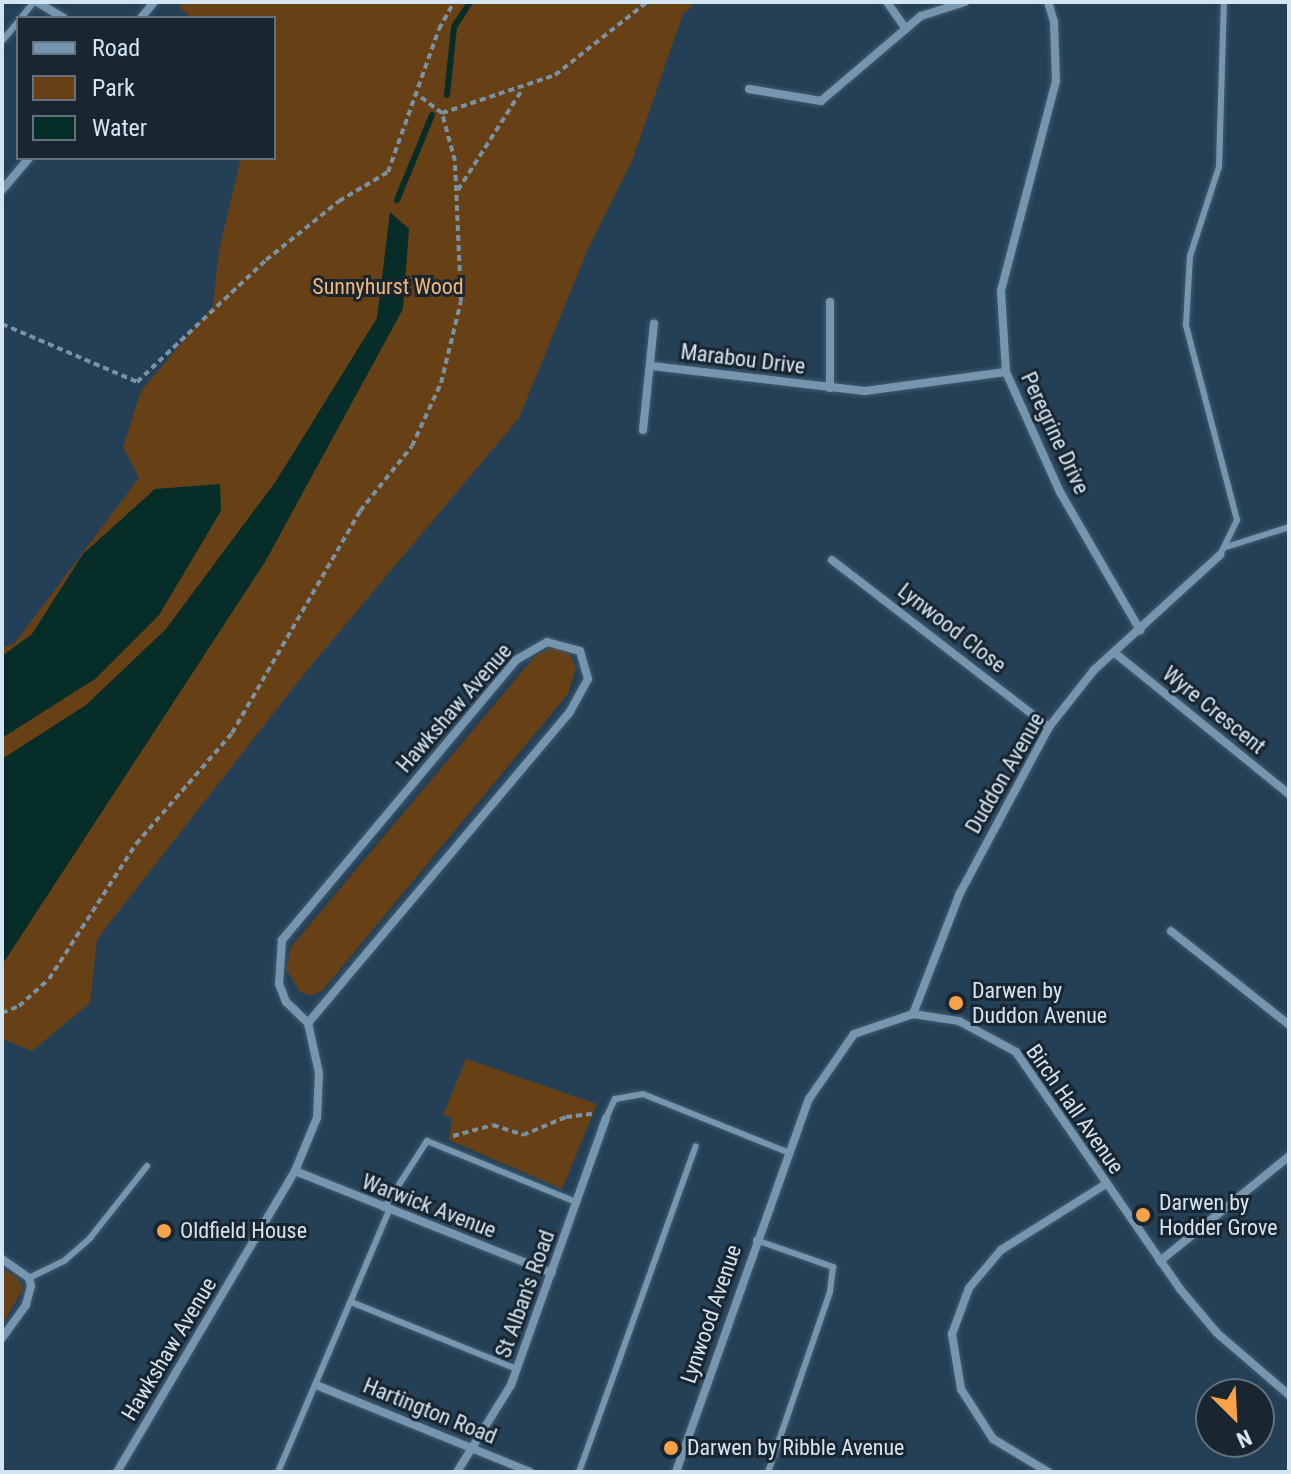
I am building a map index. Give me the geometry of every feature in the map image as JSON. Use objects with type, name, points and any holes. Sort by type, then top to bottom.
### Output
[{"type":"street","points":[[35,2],[60,16]]},
{"type":"street","points":[[887,2],[906,29]]},
{"type":"street","points":[[749,89],[821,101],[921,16],[965,2]]},
{"type":"street","name":"Peregrine Drive","points":[[1048,2],[1056,81],[1001,291],[1006,372],[1060,492],[1140,630]]},
{"type":"street","points":[[2,190],[27,160]]},
{"type":"street","name":"Marabou Drive","points":[[830,302],[830,388]]},
{"type":"street","name":"Marabou Drive","points":[[643,430],[654,324]]},
{"type":"street","name":"Marabou Drive","points":[[652,366],[865,391],[1006,372]]},
{"type":"street","name":"Duddon Avenue","points":[[913,1014],[960,893],[1049,727],[1094,670],[1116,654],[1220,555]]},
{"type":"street","name":"Lynwood Close","points":[[832,560],[1049,727]]},
{"type":"street","name":"Hawkshaw Avenue","points":[[117,1472],[295,1171],[320,1100],[308,1023],[286,1002],[279,984],[277,957],[298,918],[516,660],[547,642],[580,651],[588,679],[569,713],[308,1023]]},
{"type":"street","name":"Wyre Crescent","points":[[1116,654],[1289,794]]},
{"type":"street","points":[[1171,931],[1289,1025]]},
{"type":"street","name":"Birch Hall Avenue","points":[[785,1170],[809,1099],[854,1034],[913,1014],[959,1021],[1016,1052],[1160,1261],[1217,1333],[1289,1395]]},
{"type":"street","name":"St Alban's Road","points":[[457,1472],[517,1369],[606,1118]]},
{"type":"street","points":[[1160,1261],[1289,1156]]},
{"type":"street","name":"Lynwood Avenue","points":[[676,1472],[756,1240],[785,1170]]},
{"type":"street","name":"Warwick Avenue","points":[[295,1171],[386,1210],[551,1273]]},
{"type":"street","points":[[1048,1472],[993,1439],[961,1389],[952,1334],[969,1288],[1001,1250],[1106,1184]]},
{"type":"street","points":[[2,1259],[29,1278],[26,1305],[2,1338]]},
{"type":"street","name":"Hartington Road","points":[[316,1385],[530,1472]]},
{"type":"lane","points":[[1220,555],[1237,520],[1186,325],[1190,256],[1219,167],[1224,2]]},
{"type":"lane","points":[[2,41],[16,25]]},
{"type":"lane","points":[[1226,547],[1289,527]]},
{"type":"lane","points":[[606,1118],[615,1099],[643,1094],[791,1154]]},
{"type":"lane","points":[[278,1472],[351,1302],[386,1210],[427,1141],[576,1202]]},
{"type":"lane","points":[[579,1472],[696,1146]]},
{"type":"lane","points":[[29,1278],[64,1261],[90,1238],[147,1166]]},
{"type":"lane","points":[[756,1240],[833,1267],[830,1292],[768,1472]]},
{"type":"lane","points":[[351,1302],[517,1369]]},
{"type":"path","points":[[2,324],[137,382],[266,260],[339,201],[388,172],[439,29],[454,2]]},
{"type":"path","points":[[442,113],[524,88],[555,75],[647,2]]},
{"type":"path","points":[[457,192],[524,88]]},
{"type":"path","points":[[2,1013],[19,1006],[49,979],[136,844],[232,733],[360,511],[412,446],[441,383],[461,301],[455,161],[442,113],[417,94]]},
{"type":"path","points":[[427,1141],[493,1125],[523,1135],[586,1113],[606,1118]]},
{"type":"green space","name":"Sunnyhurst Wood","points":[[184,2],[696,2],[683,14],[632,161],[588,249],[519,418],[305,673],[97,939],[90,1003],[32,1051],[2,1039],[2,647],[14,644],[139,478],[123,447],[141,391],[213,306],[219,250],[241,160],[276,160],[276,16],[189,16],[179,8]]},
{"type":"green space","points":[[553,647],[570,655],[576,668],[568,694],[322,991],[310,996],[299,991],[286,969],[291,947],[536,655]]},
{"type":"green space","points":[[466,1059],[597,1104],[562,1189],[449,1140],[452,1118],[443,1115]]},
{"type":"green space","points":[[2,1269],[17,1277],[23,1289],[2,1325]]},
{"type":"water","points":[[390,212],[409,229],[403,309],[265,562],[2,965],[2,759],[86,705],[166,629],[276,481],[377,318]]},
{"type":"water","points":[[220,484],[221,511],[159,615],[95,679],[2,738],[2,656],[32,634],[83,554],[155,489]]},
{"type":"waterway","points":[[447,95],[454,27],[470,2]]},
{"type":"waterway","points":[[397,200],[432,115]]},
{"type":"place","name":"Darwen by Duddon Avenue","points":[[956,1003]]},
{"type":"place","name":"Darwen by Hodder Grove","points":[[1143,1215]]},
{"type":"place","name":"Oldfield House","points":[[164,1231]]},
{"type":"place","name":"Darwen by Ribble Avenue","points":[[671,1448]]}]
